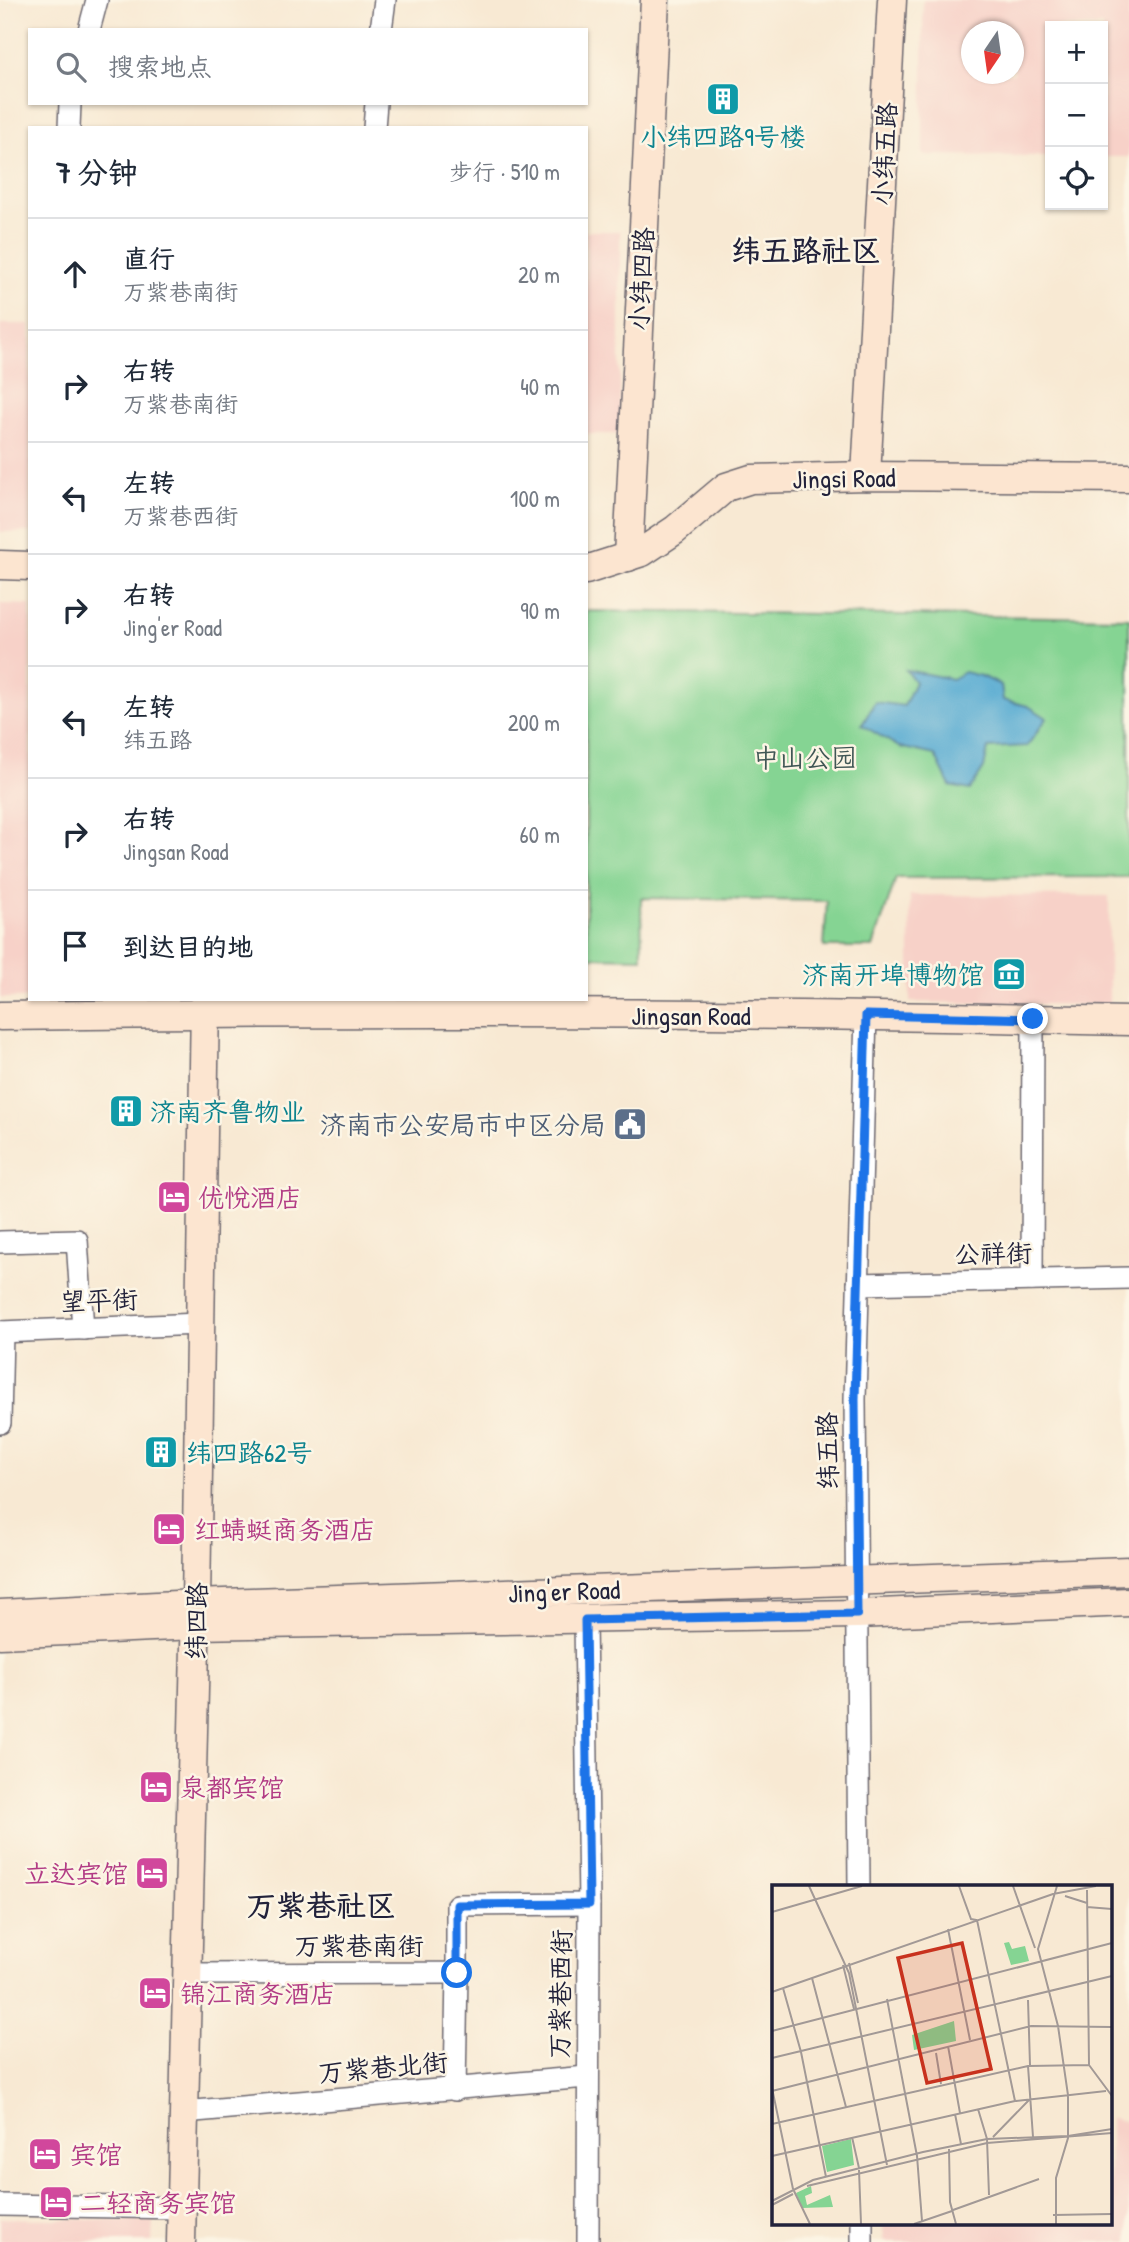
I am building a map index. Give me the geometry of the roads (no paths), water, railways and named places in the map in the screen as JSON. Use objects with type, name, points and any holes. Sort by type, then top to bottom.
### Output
[{"type":"street","points":[[90,28],[97,0]]},
{"type":"street","points":[[380,28],[384,0]]},
{"type":"street","name":"小纬四路","points":[[628,557],[655,0]]},
{"type":"street","name":"小纬五路","points":[[866,476],[892,0]]},
{"type":"street","points":[[69,126],[71,105]]},
{"type":"street","points":[[374,126],[376,105]]},
{"type":"street","name":"Jingsi Road","points":[[588,569],[642,552],[675,530],[726,486],[751,479],[866,476],[1129,478]]},
{"type":"street","points":[[0,565],[28,566]]},
{"type":"street","name":"Jingsan Road","points":[[0,1017],[205,1006],[1129,1021]]},
{"type":"street","name":"纬四路","points":[[181,2242],[196,1614],[205,1006]]},
{"type":"street","name":"纬五路","points":[[859,1885],[855,1399],[866,1015]]},
{"type":"street","points":[[1032,1280],[1033,1019]]},
{"type":"street","points":[[0,1242],[77,1240],[83,1329]]},
{"type":"street","name":"公祥街","points":[[858,1283],[1129,1278]]},
{"type":"street","name":"望平街","points":[[1,1332],[200,1324]]},
{"type":"street","points":[[0,1423],[1,1332]]},
{"type":"street","name":"Jing'er Road","points":[[0,1634],[196,1614],[857,1581],[1129,1571]]},
{"type":"street","name":"Jing'er Road","points":[[0,1614],[585,1620],[857,1614],[1129,1602]]},
{"type":"street","name":"万紫巷西街","points":[[585,1620],[589,1904],[588,2242]]},
{"type":"street","name":"万紫巷南街","points":[[187,1973],[457,1973],[457,1905],[589,1904]]},
{"type":"street","points":[[455,2090],[457,1973]]},
{"type":"street","name":"万紫巷北街","points":[[184,2112],[587,2077]]},
{"type":"street","points":[[0,2205],[181,2208]]},
{"type":"street","points":[[862,2224],[862,2242]]},
{"type":"water","points":[[906,670],[952,679],[964,672],[981,676],[1001,685],[1003,700],[1028,706],[1047,718],[1027,746],[988,748],[984,768],[970,790],[950,786],[935,755],[899,747],[862,725],[875,702],[904,706],[915,682]]},
{"type":"place","name":"小纬四路9号楼","points":[[723,99]]},
{"type":"place","name":"济南开埠博物馆","points":[[1009,974]]},
{"type":"place","name":"济南齐鲁物业","points":[[126,1111]]},
{"type":"place","name":"济南市公安局市中区分局","points":[[630,1124]]},
{"type":"place","name":"优悦酒店","points":[[174,1197]]},
{"type":"place","name":"纬四路62号","points":[[161,1452]]},
{"type":"place","name":"红蜻蜓商务酒店","points":[[169,1529]]},
{"type":"place","name":"泉都宾馆","points":[[156,1787]]},
{"type":"place","name":"立达宾馆","points":[[152,1873]]},
{"type":"place","name":"锦江商务酒店","points":[[155,1993]]},
{"type":"place","name":"宾馆","points":[[45,2154]]},
{"type":"place","name":"二轻商务宾馆","points":[[56,2202]]},
{"type":"district","name":"纬五路社区","points":[[806,250]]},
{"type":"district","name":"万紫巷社区","points":[[321,1905]]},
{"type":"park label","name":"中山公园","points":[[805,757]]}]
